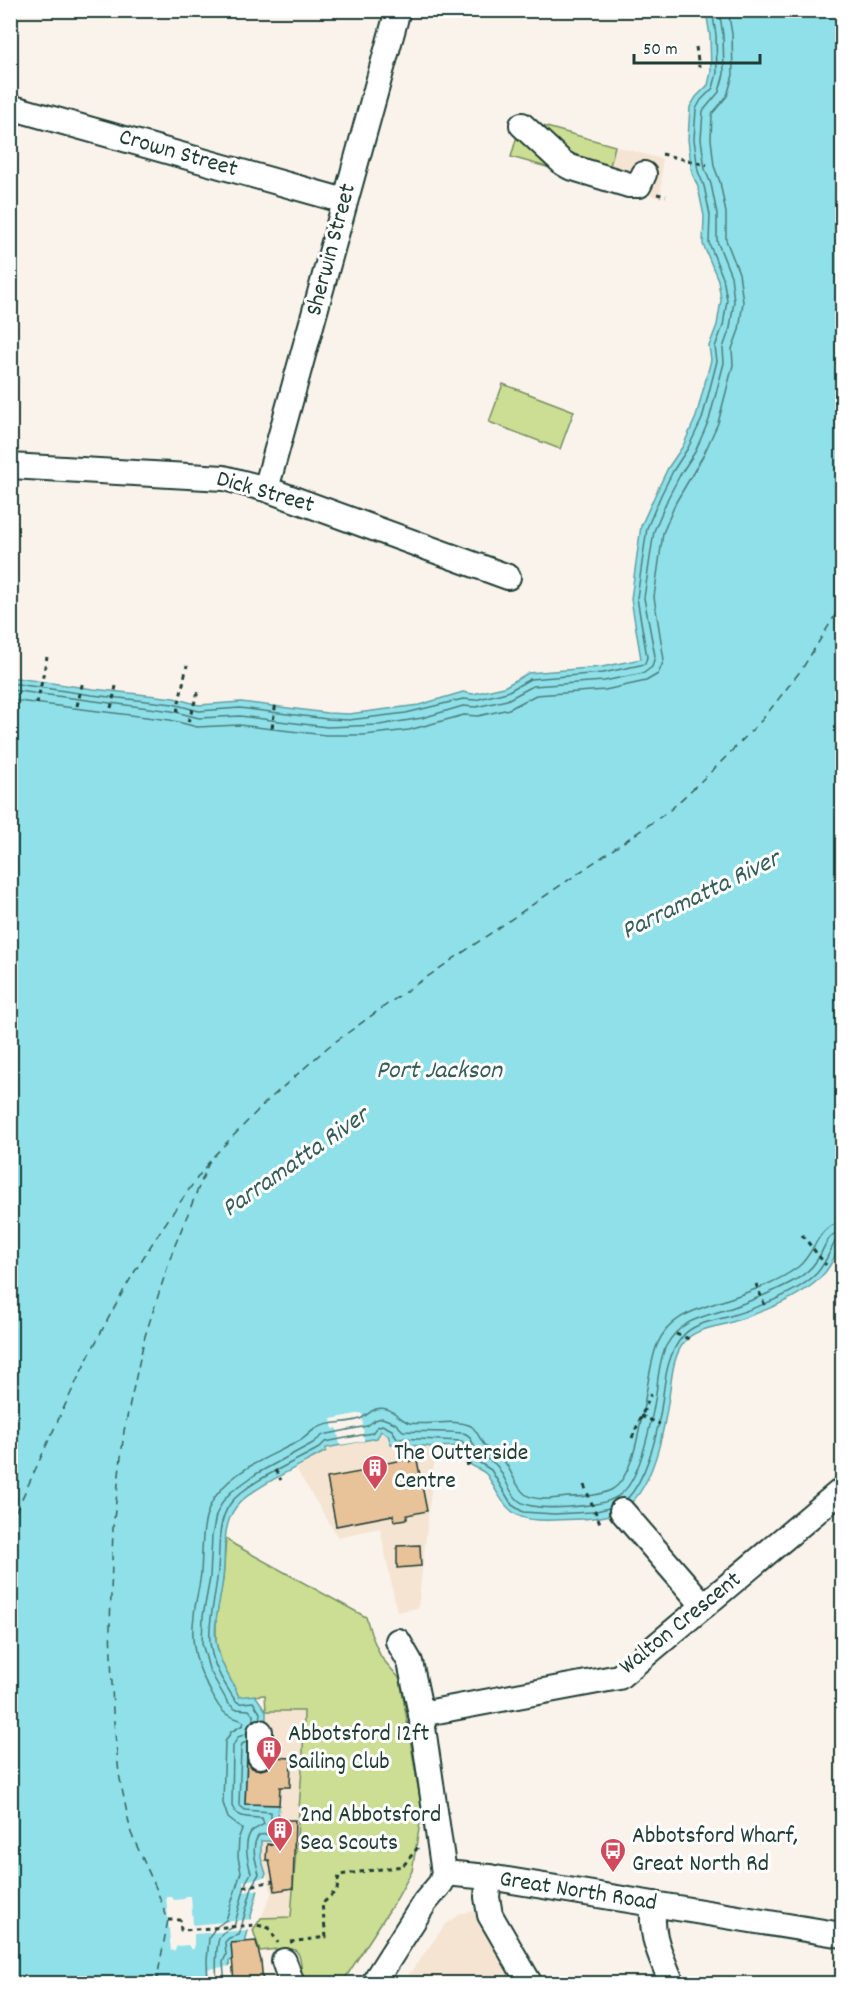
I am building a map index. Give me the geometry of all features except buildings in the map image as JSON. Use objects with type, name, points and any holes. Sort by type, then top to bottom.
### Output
[{"type":"street","name":"Sherwin Street","points":[[266,489],[398,10]]},
{"type":"street","name":"Crown Street","points":[[10,107],[345,201]]},
{"type":"street","points":[[522,125],[570,167],[629,185],[650,184]]},
{"type":"street","name":"Dick Street","points":[[10,466],[224,478],[266,489],[508,577]]},
{"type":"street","name":"Walton Crescent","points":[[422,1714],[619,1677],[843,1490]]},
{"type":"street","points":[[622,1511],[704,1606]]},
{"type":"street","points":[[373,1983],[425,1902],[441,1883],[444,1873],[422,1714],[410,1662],[399,1641]]},
{"type":"street","points":[[260,1756],[261,1732]]},
{"type":"street","name":"Great North Road","points":[[444,1873],[489,1877],[843,1935]]},
{"type":"street","points":[[489,1877],[490,1915],[530,1983]]},
{"type":"street","points":[[654,1904],[652,1931],[672,1983]]},
{"type":"path","points":[[696,47],[699,67]]},
{"type":"path","points":[[662,154],[707,165]]},
{"type":"path","points":[[650,184],[666,196]]},
{"type":"path","points":[[37,704],[47,657]]},
{"type":"path","points":[[177,712],[187,665]]},
{"type":"path","points":[[77,706],[83,681]]},
{"type":"path","points":[[111,708],[117,682]]},
{"type":"path","points":[[188,722],[198,692]]},
{"type":"path","points":[[272,728],[276,702]]},
{"type":"path","points":[[802,1234],[826,1265]]},
{"type":"path","points":[[756,1284],[765,1306]]},
{"type":"path","points":[[676,1334],[692,1340]]},
{"type":"path","points":[[632,1438],[651,1394]]},
{"type":"path","points":[[641,1416],[660,1424]]},
{"type":"path","points":[[466,1465],[487,1456]]},
{"type":"path","points":[[275,1470],[281,1480]]},
{"type":"path","points":[[584,1485],[600,1523]]},
{"type":"path","points":[[302,1940],[326,1936],[322,1904],[337,1890],[339,1875],[403,1866],[426,1838]]},
{"type":"path","points":[[244,1887],[273,1881]]},
{"type":"path","points":[[168,1920],[180,1920],[181,1930],[257,1924],[269,1928],[285,1963]]},
{"type":"shaded area","points":[[525,121],[662,159],[661,198],[511,157]]},
{"type":"shaded area","points":[[381,1431],[388,1435],[391,1444],[436,1447],[418,1608],[397,1612],[380,1528],[338,1537],[296,1469],[326,1451],[326,1448]]},
{"type":"shaded area","points":[[266,1711],[304,1711],[291,1917],[261,1918],[272,1892],[261,1858],[261,1840],[245,1804],[247,1747],[267,1724]]},
{"type":"shaded area","points":[[474,1911],[515,1983],[402,1984],[445,1925],[460,1914]]},
{"type":"green space","points":[[525,121],[615,146],[608,174],[566,160]]},
{"type":"green space","points":[[519,129],[561,171],[511,157]]},
{"type":"green space","points":[[503,384],[574,411],[560,449],[489,422]]},
{"type":"green space","points":[[226,1538],[366,1617],[381,1657],[400,1679],[422,1811],[412,1871],[396,1900],[342,1983],[302,1983],[300,1960],[295,1950],[260,1951],[253,1930],[261,1918],[291,1917],[304,1711],[266,1711],[265,1695],[239,1697],[222,1664],[216,1642],[216,1617],[223,1580]]},
{"type":"water","name":"Port Jackson","points":[[706,11],[842,11],[842,1240],[826,1271],[800,1293],[777,1305],[696,1333],[687,1339],[674,1363],[665,1422],[649,1476],[641,1491],[630,1504],[618,1512],[579,1519],[536,1520],[522,1517],[509,1509],[486,1474],[467,1462],[459,1446],[391,1444],[388,1435],[381,1431],[377,1438],[326,1448],[326,1451],[265,1484],[243,1500],[231,1515],[226,1532],[216,1642],[222,1664],[239,1697],[255,1695],[266,1711],[266,1748],[247,1748],[245,1804],[279,1805],[276,1841],[261,1841],[261,1858],[266,1874],[259,1886],[244,1942],[231,1943],[233,1960],[229,1961],[231,1983],[11,1983],[10,677],[174,698],[199,705],[241,702],[349,714],[419,705],[463,692],[473,694],[504,687],[528,673],[602,667],[641,659],[631,599],[641,526],[668,468],[683,446],[696,417],[711,360],[709,346],[717,325],[721,300],[718,280],[703,244],[704,216],[698,187],[692,173],[688,139],[690,107],[708,85],[711,72],[710,36]]},
{"type":"pier","points":[[362,1413],[364,1441],[340,1445],[337,1428],[333,1429],[331,1419]]},
{"type":"pier","points":[[268,1877],[261,1889],[244,1892],[243,1881]]},
{"type":"pier","points":[[186,1896],[191,1896],[193,1925],[253,1919],[250,1930],[194,1934],[194,1949],[188,1945],[177,1946],[171,1951],[166,1897],[172,1897],[174,1900],[184,1899]]},
{"type":"pier","points":[[231,1966],[233,1983],[209,1983],[208,1969]]},
{"type":"ferry route","points":[[156,1984],[168,1920],[131,1833],[119,1774],[113,1712],[110,1627],[113,1528],[124,1431],[145,1336],[173,1250],[210,1160],[265,1103],[328,1047],[669,811],[762,720],[802,669],[842,604]]},
{"type":"ferry route","points":[[10,1524],[77,1381],[120,1297],[151,1245],[208,1163]]},
{"type":"place","name":"The Outterside Centre","points":[[375,1491]]},
{"type":"place","name":"Abbotsford 12ft Sailing Club","points":[[269,1772]]},
{"type":"place","name":"2nd Abbotsford Sea Scouts","points":[[280,1853]]},
{"type":"place","name":"Abbotsford Wharf, Great North Rd","points":[[613,1874]]},
{"type":"water label","name":"Parramatta River","points":[[701,896]]},
{"type":"water label","name":"Parramatta River","points":[[296,1163]]}]
